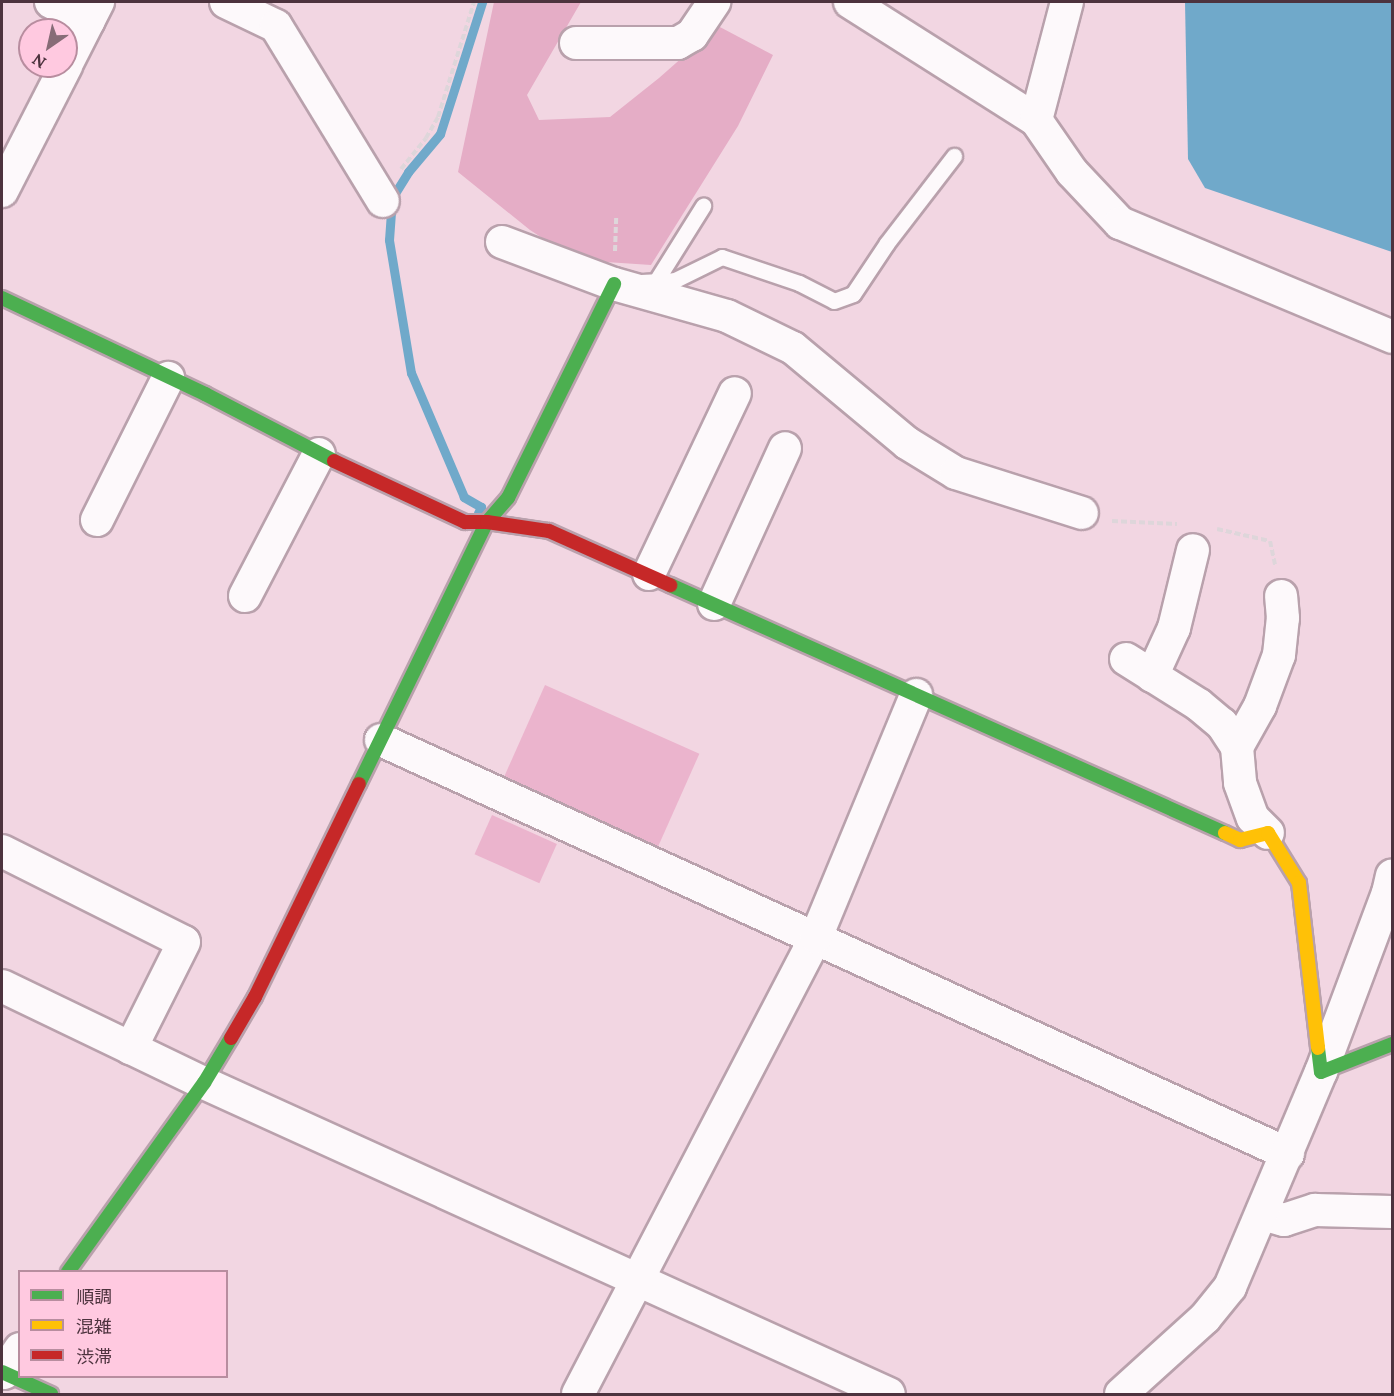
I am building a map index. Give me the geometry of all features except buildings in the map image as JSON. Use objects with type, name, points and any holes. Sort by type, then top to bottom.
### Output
[{"type":"street","points":[[51,2],[93,11],[78,42]]},
{"type":"street","points":[[226,2],[276,26],[383,201]]},
{"type":"street","points":[[576,43],[678,43],[692,35],[714,2]]},
{"type":"street","points":[[850,2],[888,12],[1036,120],[1072,172],[1120,223],[1392,337]]},
{"type":"street","points":[[1036,120],[1067,2]]},
{"type":"street","points":[[2,192],[60,78]]},
{"type":"street","points":[[502,242],[614,284],[727,316],[793,348],[908,443],[956,473],[1082,513]]},
{"type":"street","points":[[69,1270],[204,1083],[255,997],[487,522],[508,498],[614,284]]},
{"type":"street","points":[[2,298],[205,394],[319,454],[465,522],[487,522],[549,531],[1240,840],[1268,833]]},
{"type":"street","points":[[97,520],[168,378]]},
{"type":"street","points":[[649,574],[735,393]]},
{"type":"street","points":[[714,604],[785,448]]},
{"type":"street","points":[[245,596],[319,454]]},
{"type":"street","points":[[1152,676],[1174,628],[1193,550]]},
{"type":"street","points":[[1237,747],[1260,706],[1279,655],[1283,618],[1281,596]]},
{"type":"street","points":[[1126,659],[1199,705],[1222,724],[1237,747],[1240,783],[1253,818],[1268,833],[1299,883],[1321,1072]]},
{"type":"street","points":[[578,1395],[816,938],[916,695]]},
{"type":"street","points":[[381,740],[1288,1154]]},
{"type":"street","points":[[2,851],[184,942],[131,1048]]},
{"type":"street","points":[[1121,1395],[1205,1318],[1230,1287],[1263,1214],[1321,1072],[1388,893],[1392,875]]},
{"type":"street","points":[[2,986],[204,1083],[889,1395]]},
{"type":"street","points":[[1321,1072],[1392,1044]]},
{"type":"street","points":[[1263,1214],[1284,1220],[1315,1210],[1392,1212]]},
{"type":"street","points":[[22,1378],[51,1395]]},
{"type":"lane","points":[[614,284],[675,280],[722,257],[799,283],[834,301],[853,294],[887,243],[954,156]]},
{"type":"lane","points":[[657,281],[703,206]]},
{"type":"path","points":[[383,201],[398,173],[426,138],[438,117],[474,2]]},
{"type":"shaded area","points":[[494,2],[581,2],[527,95],[539,120],[610,117],[718,26],[773,55],[738,126],[651,265],[576,260],[530,230],[458,172]]},
{"type":"shaded area","points":[[545,685],[699,754],[655,854],[500,785]]},
{"type":"shaded area","points":[[492,815],[557,844],[539,883],[475,854]]},
{"type":"water","points":[[1185,2],[1392,2],[1392,252],[1205,188],[1188,159]]},
{"type":"waterway","points":[[478,513],[481,507],[464,497],[411,373],[389,240],[392,198],[408,172],[440,134],[482,2]]},
{"type":"traffic: fast","points":[[359,784],[487,522],[508,498],[614,284]]},
{"type":"traffic: fast","points":[[2,298],[205,394],[334,461]]},
{"type":"traffic: fast","points":[[670,585],[1225,833]]},
{"type":"traffic: fast","points":[[69,1270],[204,1083],[231,1038]]},
{"type":"traffic: fast","points":[[1318,1048],[1321,1072],[1392,1044]]},
{"type":"traffic: fast","points":[[2,1372],[51,1394]]},
{"type":"traffic: slow","points":[[1225,833],[1240,840],[1268,833],[1299,883],[1318,1048]]},
{"type":"traffic: jam","points":[[334,461],[465,522],[487,522],[549,531],[670,585]]},
{"type":"traffic: jam","points":[[231,1038],[255,997],[359,784]]}]
